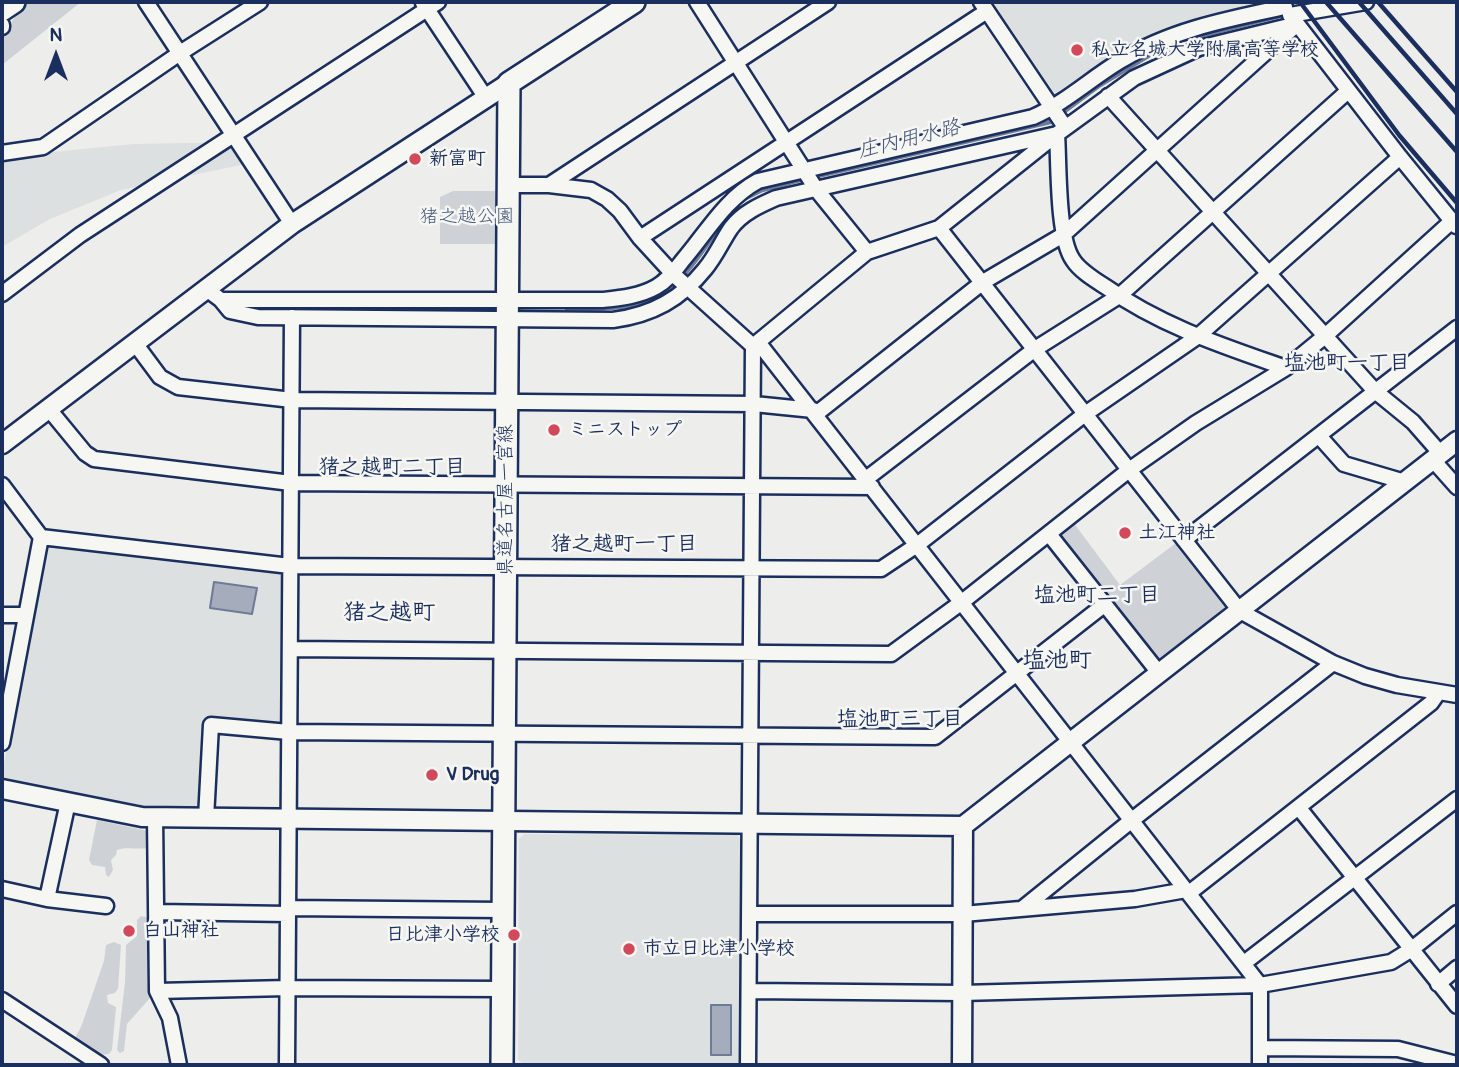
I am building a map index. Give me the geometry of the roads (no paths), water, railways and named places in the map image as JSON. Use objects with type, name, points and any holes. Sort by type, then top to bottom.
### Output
[{"type":"main road","points":[[2,10],[14,2]]},
{"type":"main road","points":[[509,82],[634,2]]},
{"type":"main road","name":"県道名古屋一宮線","points":[[502,1065],[509,82]]},
{"type":"street","points":[[146,2],[292,224]]},
{"type":"street","points":[[2,153],[43,147],[260,2]]},
{"type":"street","points":[[697,2],[816,188],[867,253]]},
{"type":"street","points":[[549,185],[828,2]]},
{"type":"street","points":[[748,1065],[755,344],[867,253],[939,228],[1120,61],[1180,33],[1219,22],[1366,2]]},
{"type":"street","points":[[2,294],[80,235],[429,4],[486,98]]},
{"type":"street","points":[[640,238],[788,143],[984,6],[1058,120],[1063,235],[1072,260],[1119,296],[1197,337],[1286,368]]},
{"type":"street","points":[[290,649],[891,654],[962,602],[1129,470],[1196,423],[1286,368],[1455,224],[1399,158],[1288,12]]},
{"type":"street","points":[[205,288],[230,311],[258,317],[508,309],[637,294],[680,281],[706,268],[732,227],[761,204],[1058,120],[1108,96],[1134,78],[1288,12]]},
{"type":"street","points":[[135,342],[160,377],[178,387],[292,401],[754,404],[815,412],[983,282],[1063,235],[1158,150],[1288,12]]},
{"type":"street","points":[[2,444],[292,224],[509,82]]},
{"type":"street","points":[[48,408],[93,459],[291,483],[753,486],[869,483],[1035,349],[1119,296],[1348,91]]},
{"type":"street","points":[[1108,96],[1375,391],[1413,422],[1457,487]]},
{"type":"street","points":[[221,300],[508,309],[613,320],[636,317],[659,308],[680,281],[715,219],[742,190],[758,181],[807,172],[1033,117],[1058,120]]},
{"type":"street","points":[[2,485],[41,537],[290,566],[881,569],[917,545],[1085,414],[1197,337],[1399,158]]},
{"type":"street","points":[[508,185],[549,185],[591,190],[620,211],[640,238],[680,281],[755,344],[815,412],[1260,985],[1260,1065]]},
{"type":"street","points":[[939,228],[1240,611],[1333,663],[1365,676],[1457,695]]},
{"type":"street","points":[[287,1065],[292,317]]},
{"type":"street","points":[[1184,540],[1457,328]]},
{"type":"street","points":[[1319,436],[1344,464],[1405,482]]},
{"type":"street","points":[[2,789],[142,817],[963,826],[1457,441]]},
{"type":"street","points":[[1049,534],[1159,673]]},
{"type":"street","points":[[2,743],[6,698],[41,537]]},
{"type":"street","points":[[206,818],[211,725],[289,732],[935,737],[1104,606]]},
{"type":"street","points":[[2,615],[26,615]]},
{"type":"street","points":[[1023,908],[1333,663]]},
{"type":"street","points":[[749,914],[963,914],[1188,892],[1431,703],[1438,693]]},
{"type":"street","points":[[1244,964],[1457,799]]},
{"type":"street","points":[[47,899],[68,803]]},
{"type":"street","points":[[1299,808],[1457,1006]]},
{"type":"street","points":[[155,817],[158,991],[170,1018],[179,1065]]},
{"type":"street","points":[[962,1065],[963,826]]},
{"type":"street","points":[[2,889],[47,899],[106,906]]},
{"type":"street","points":[[156,912],[503,910]]},
{"type":"street","points":[[748,990],[962,993],[1260,985],[1391,962],[1457,914]]},
{"type":"street","points":[[1438,984],[1457,968]]},
{"type":"street","points":[[158,991],[287,988],[503,989]]},
{"type":"street","points":[[2,1000],[101,1065]]},
{"type":"street","points":[[1260,1048],[1398,1049],[1457,1062]]},
{"type":"water","points":[[214,582],[257,588],[252,614],[210,608]]},
{"type":"water","points":[[711,1005],[731,1005],[731,1055],[711,1055]]},
{"type":"waterway","name":"庄内用水路","points":[[746,198],[762,190],[792,182],[1050,122],[1100,85],[1153,53],[1183,40],[1279,16]]},
{"type":"waterway","name":"庄内用水路","points":[[567,309],[636,304],[662,294],[687,271],[727,215]]},
{"type":"waterway","name":"庄内用水路","points":[[318,308],[495,308]]},
{"type":"railway","points":[[1300,2],[1399,135],[1457,203]]},
{"type":"railway","points":[[1326,2],[1457,152]]},
{"type":"railway","points":[[1359,2],[1457,114]]},
{"type":"railway","points":[[1378,2],[1457,92]]},
{"type":"place","name":"私立名城大学附属高等学校","points":[[1077,50]]},
{"type":"place","name":"新富町","points":[[415,159]]},
{"type":"place","name":"ミニストップ","points":[[554,430]]},
{"type":"place","name":"土江神社","points":[[1125,533]]},
{"type":"place","name":"V Drug","points":[[432,775]]},
{"type":"place","name":"白山神社","points":[[129,931]]},
{"type":"place","name":"日比津小学校","points":[[514,935]]},
{"type":"place","name":"市立日比津小学校","points":[[629,949]]},
{"type":"district","name":"塩池町一丁目","points":[[1347,364]]},
{"type":"district","name":"猪之越町二丁目","points":[[392,468]]},
{"type":"district","name":"猪之越町一丁目","points":[[624,545]]},
{"type":"district","name":"塩池町二丁目","points":[[1097,596]]},
{"type":"district","name":"猪之越町","points":[[389,613]]},
{"type":"district","name":"塩池町","points":[[1057,661]]},
{"type":"district","name":"塩池町三丁目","points":[[900,720]]},
{"type":"park label","name":"猪之越公園","points":[[467,217]]}]
